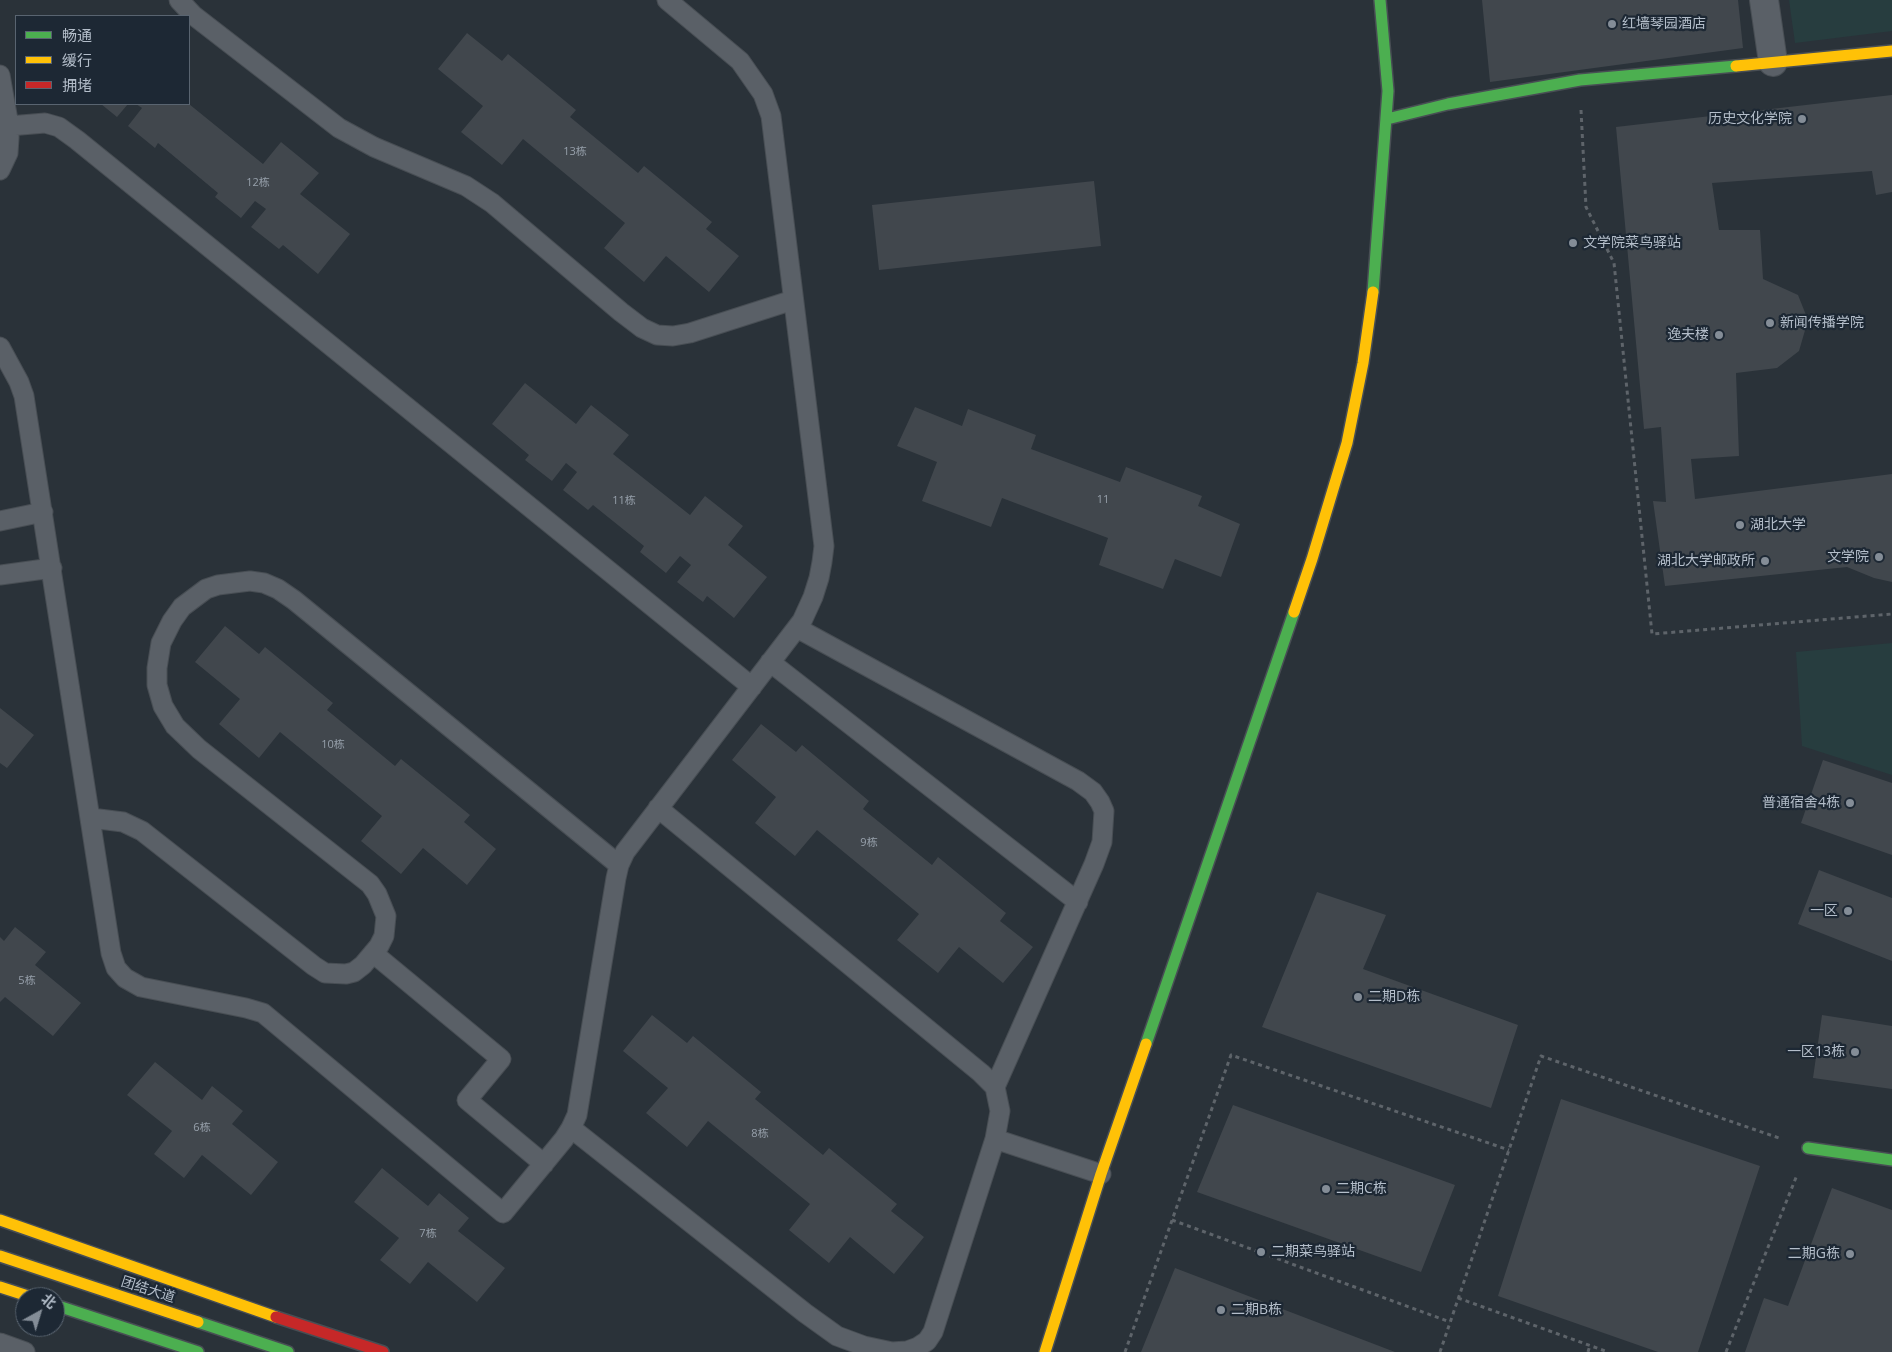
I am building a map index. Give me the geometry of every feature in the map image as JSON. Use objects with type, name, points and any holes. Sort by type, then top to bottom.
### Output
[{"type":"street","points":[[1045,1352],[1101,1174],[1312,559],[1347,443],[1363,363],[1373,290],[1387,119],[1387,81],[1380,0]]},
{"type":"street","points":[[1764,0],[1773,62]]},
{"type":"street","points":[[1387,119],[1448,104],[1580,80],[1892,52]]},
{"type":"street","points":[[1808,1148],[1892,1160]]},
{"type":"street","points":[[0,1220],[383,1352]]},
{"type":"street","name":"团结大道","points":[[0,1256],[288,1352]]},
{"type":"street","points":[[0,1287],[15,1292]]},
{"type":"street","points":[[65,1308],[198,1352]]},
{"type":"lane","points":[[178,0],[193,15],[339,128],[374,147],[466,186],[492,203],[642,328],[657,334],[673,336],[690,333],[793,300]]},
{"type":"lane","points":[[0,347],[19,382],[24,396],[111,953],[116,968],[125,978],[141,987],[263,1013],[503,1212],[544,1164],[571,1128],[577,1115],[619,865],[625,852],[796,628],[813,597],[819,578],[824,546],[770,116],[763,94],[740,61],[667,0]]},
{"type":"lane","points":[[0,75],[9,126],[8,153],[0,170]]},
{"type":"lane","points":[[9,126],[45,123],[59,127],[77,140],[752,687]]},
{"type":"lane","points":[[0,521],[43,512]]},
{"type":"lane","points":[[0,575],[52,568]]},
{"type":"lane","points":[[91,818],[123,822],[142,831],[314,966],[325,972],[334,974],[354,972],[374,953],[384,936],[386,916],[377,894],[370,884],[199,748],[175,726],[163,706],[157,685],[158,668],[161,643],[172,621],[182,607],[206,589],[218,585],[250,581],[264,583],[278,589],[294,600],[619,865]]},
{"type":"lane","points":[[796,628],[1078,781],[1093,792],[1104,811],[1102,842],[1078,902],[995,1087]]},
{"type":"lane","points":[[770,662],[1078,902]]},
{"type":"lane","points":[[571,1128],[824,1328],[849,1341],[892,1352],[907,1351],[918,1347],[927,1341],[934,1332],[995,1139],[1000,1111],[995,1087],[981,1073],[658,808]]},
{"type":"lane","points":[[374,953],[501,1059],[467,1100],[544,1164]]},
{"type":"lane","points":[[995,1139],[1101,1174]]},
{"type":"lane","points":[[0,1343],[26,1352]]},
{"type":"path","points":[[1580,80],[1586,206],[1614,262],[1652,634],[1892,614]]},
{"type":"path","points":[[1125,1352],[1231,1055],[1510,1150]]},
{"type":"path","points":[[1440,1352],[1541,1056],[1808,1148],[1726,1352]]},
{"type":"path","points":[[1172,1220],[1450,1322]]},
{"type":"path","points":[[1458,1298],[1608,1352]]},
{"type":"path","points":[[1588,1352],[1590,1345]]},
{"type":"green space","points":[[1789,0],[1892,0],[1892,31],[1795,43]]},
{"type":"green space","points":[[1892,643],[1892,775],[1802,746],[1796,652]]},
{"type":"building","name":"红墙琴园酒店","points":[[1482,0],[1738,0],[1743,48],[1490,82]]},
{"type":"building","points":[[467,33],[502,61],[508,54],[576,110],[570,117],[638,173],[644,166],[712,222],[706,229],[739,256],[709,292],[666,256],[644,282],[604,248],[625,223],[523,139],[502,165],[461,132],[483,106],[438,69]]},
{"type":"building","name":"逸夫楼","points":[[1892,95],[1892,192],[1876,195],[1872,171],[1712,183],[1719,230],[1760,230],[1763,279],[1798,295],[1808,320],[1799,351],[1777,368],[1736,373],[1739,456],[1691,459],[1695,499],[1892,474],[1892,582],[1874,578],[1847,567],[1665,586],[1653,501],[1666,502],[1661,427],[1644,429],[1616,127]]},
{"type":"building","points":[[102,105],[127,105],[117,117]]},
{"type":"building","points":[[138,105],[190,105],[263,164],[281,142],[319,173],[300,194],[350,234],[318,274],[283,245],[279,249],[251,227],[266,209],[255,201],[241,218],[215,197],[218,193],[158,143],[155,148],[128,126],[142,108]]},
{"type":"building","points":[[1094,181],[1101,246],[879,270],[872,205]]},
{"type":"building","points":[[525,383],[576,424],[591,405],[629,435],[613,454],[690,515],[705,496],[743,526],[728,545],[767,577],[734,618],[707,596],[703,602],[677,582],[691,565],[680,556],[666,573],[640,552],[644,546],[593,505],[588,510],[563,490],[577,472],[566,463],[552,481],[525,460],[529,455],[492,424]]},
{"type":"building","points":[[915,407],[962,426],[968,409],[1036,435],[1031,449],[1120,482],[1126,467],[1202,496],[1198,506],[1240,524],[1221,577],[1175,559],[1163,589],[1099,565],[1108,538],[1002,498],[991,527],[922,501],[937,462],[897,446]]},
{"type":"building","points":[[225,626],[259,654],[265,647],[333,703],[327,710],[395,766],[401,759],[470,815],[464,822],[496,849],[467,885],[423,848],[401,874],[361,841],[382,816],[280,732],[259,758],[219,724],[240,699],[195,662]]},
{"type":"building","points":[[0,708],[34,735],[7,768],[0,763]]},
{"type":"building","points":[[761,724],[796,752],[802,745],[869,801],[863,809],[932,865],[938,857],[1006,913],[1000,921],[1033,947],[1003,983],[959,947],[938,973],[897,940],[919,914],[817,830],[795,856],[755,823],[776,797],[732,760]]},
{"type":"building","name":"普通宿舍4栋","points":[[1823,760],[1892,783],[1892,855],[1801,823]]},
{"type":"building","name":"一区","points":[[1819,870],[1892,898],[1892,961],[1798,924]]},
{"type":"building","name":"二期D栋","points":[[1317,892],[1386,915],[1363,969],[1518,1025],[1491,1108],[1262,1027]]},
{"type":"building","points":[[15,927],[46,952],[35,965],[81,1003],[53,1036],[5,997],[0,1002],[0,937],[4,941]]},
{"type":"building","points":[[652,1015],[687,1043],[693,1036],[761,1092],[755,1099],[823,1155],[829,1148],[897,1204],[891,1211],[924,1237],[894,1274],[850,1237],[829,1263],[789,1230],[810,1204],[708,1121],[687,1147],[646,1113],[668,1088],[623,1051]]},
{"type":"building","name":"一区13栋","points":[[1822,1015],[1892,1026],[1892,1089],[1813,1078]]},
{"type":"building","points":[[155,1062],[202,1100],[212,1086],[243,1111],[232,1124],[278,1162],[251,1195],[202,1155],[184,1178],[154,1154],[172,1131],[127,1095]]},
{"type":"building","points":[[1561,1099],[1760,1166],[1698,1352],[1658,1352],[1498,1296]]},
{"type":"building","name":"二期C栋","points":[[1233,1105],[1455,1185],[1421,1272],[1197,1192]]},
{"type":"building","points":[[382,1168],[428,1206],[439,1193],[469,1218],[458,1231],[505,1268],[477,1302],[428,1262],[410,1284],[380,1260],[399,1238],[354,1202]]},
{"type":"building","name":"二期G栋","points":[[1832,1188],[1892,1210],[1892,1352],[1745,1352],[1764,1298],[1788,1306]]},
{"type":"building","name":"二期B栋","points":[[1175,1268],[1395,1352],[1141,1352]]},
{"type":"traffic: fast","points":[[1373,292],[1388,91],[1380,0]]},
{"type":"traffic: fast","points":[[1387,119],[1448,104],[1580,80],[1736,66]]},
{"type":"traffic: fast","points":[[1146,1044],[1294,612]]},
{"type":"traffic: fast","points":[[1808,1148],[1892,1160]]},
{"type":"traffic: fast","points":[[65,1308],[198,1352]]},
{"type":"traffic: fast","points":[[198,1322],[288,1352]]},
{"type":"traffic: slow","points":[[1736,66],[1892,51]]},
{"type":"traffic: slow","points":[[1294,612],[1347,443],[1363,363],[1373,292]]},
{"type":"traffic: slow","points":[[1045,1352],[1101,1174],[1146,1044]]},
{"type":"traffic: slow","points":[[0,1220],[276,1317]]},
{"type":"traffic: slow","points":[[0,1256],[198,1322]]},
{"type":"traffic: slow","points":[[0,1287],[15,1292]]},
{"type":"traffic: jam","points":[[276,1317],[383,1352]]},
{"type":"place","name":"红墙琴园酒店","points":[[1612,24]]},
{"type":"place","name":"历史文化学院","points":[[1802,119]]},
{"type":"place","name":"文学院菜鸟驿站","points":[[1573,243]]},
{"type":"place","name":"新闻传播学院","points":[[1770,323]]},
{"type":"place","name":"逸夫楼","points":[[1719,335]]},
{"type":"place","name":"湖北大学","points":[[1740,525]]},
{"type":"place","name":"文学院","points":[[1879,557]]},
{"type":"place","name":"湖北大学邮政所","points":[[1765,561]]},
{"type":"place","name":"普通宿舍4栋","points":[[1850,803]]},
{"type":"place","name":"一区","points":[[1848,911]]},
{"type":"place","name":"二期D栋","points":[[1358,997]]},
{"type":"place","name":"一区13栋","points":[[1855,1052]]},
{"type":"place","name":"二期C栋","points":[[1326,1189]]},
{"type":"place","name":"二期菜鸟驿站","points":[[1261,1252]]},
{"type":"place","name":"二期G栋","points":[[1850,1254]]},
{"type":"place","name":"二期B栋","points":[[1221,1310]]}]
